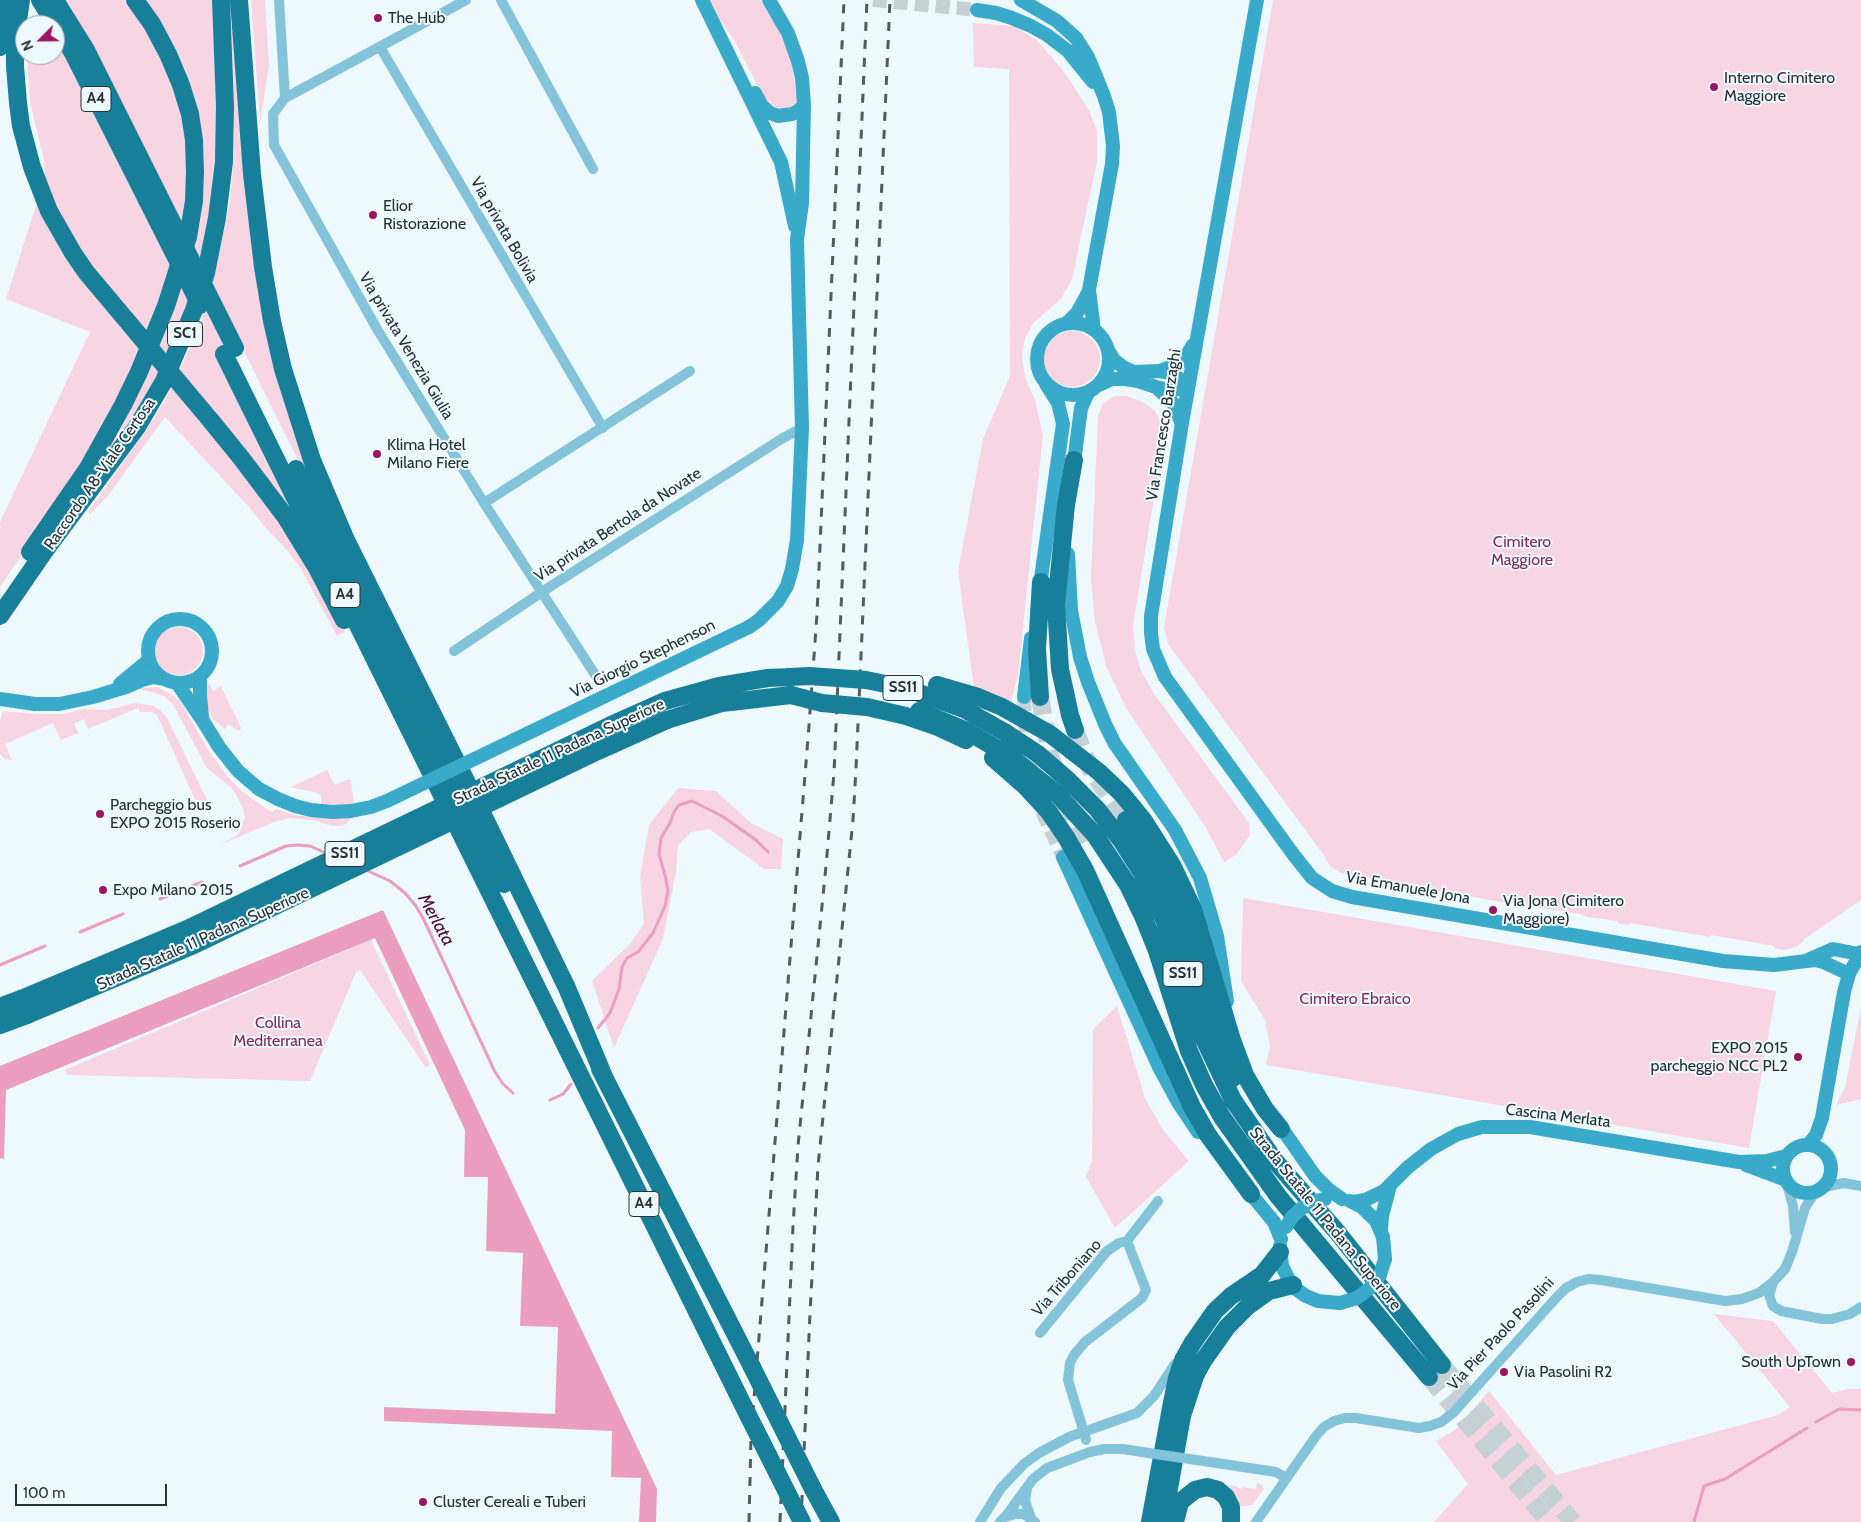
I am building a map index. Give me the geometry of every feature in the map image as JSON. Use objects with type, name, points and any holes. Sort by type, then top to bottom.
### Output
[{"type":"highway","points":[[0,47],[9,0]]},
{"type":"highway","points":[[21,0],[15,41],[15,66],[21,126],[32,167],[49,211],[86,272],[212,422],[263,486],[302,543],[462,838]]},
{"type":"highway","name":"A4","points":[[40,0],[64,36],[153,197]]},
{"type":"highway","name":"A4","points":[[55,0],[86,50],[153,197],[230,351],[606,1079],[830,1522]]},
{"type":"highway","points":[[0,596],[69,496],[110,430],[139,372],[155,334],[178,274],[188,237],[194,201],[195,172],[194,140],[190,114],[181,85],[168,54],[152,24],[135,0]]},
{"type":"highway","name":"Raccordo A8-Viale Certosa","points":[[0,616],[44,552],[137,427],[164,381],[194,310],[206,273],[217,218],[223,169],[225,106],[221,0]]},
{"type":"highway","points":[[239,0],[252,174],[263,268],[283,369],[312,460],[346,540],[484,816],[567,988],[606,1079]]},
{"type":"highway","name":"A4","points":[[230,351],[462,838],[802,1522]]},
{"type":"highway","points":[[1074,460],[1056,585],[1056,612],[1060,669],[1075,730]]},
{"type":"highway","points":[[1032,697],[1037,656],[1041,582]]},
{"type":"highway","points":[[790,677],[827,670],[868,672],[936,685],[978,697],[1002,707],[1050,734],[1090,763],[1128,800],[1159,842],[1180,880],[1199,925],[1227,1025],[1246,1075],[1264,1109],[1281,1129]]},
{"type":"highway","name":"Strada Statale 11 Padana Superiore","points":[[24,1007],[642,710],[678,696],[719,686],[768,678],[810,676],[866,680],[905,688],[964,709],[1006,733],[1043,759],[1082,794],[1109,824],[1132,857],[1164,919],[1203,1037],[1225,1085],[1242,1116],[1266,1150],[1338,1233],[1442,1365]]},
{"type":"highway","name":"Strada Statale 11 Padana Superiore","points":[[24,1007],[194,945],[649,728],[686,713],[722,704],[759,698],[814,694],[865,698],[898,705],[934,716],[961,728],[1011,757],[1044,782],[1071,807],[1095,835],[1121,872],[1136,900],[1150,933],[1184,1037],[1200,1076],[1222,1117],[1278,1196],[1428,1377]]},
{"type":"highway","points":[[791,695],[822,703],[887,711],[930,724],[979,748],[1001,764],[1025,786],[1058,825],[1075,852],[1192,1107],[1208,1135],[1251,1194]]},
{"type":"highway","points":[[1126,820],[1152,859],[1175,906],[1196,963],[1219,1040],[1244,1102],[1263,1132],[1338,1233]]},
{"type":"highway","points":[[1087,849],[1174,1041],[1207,1107],[1226,1137],[1278,1196]]},
{"type":"highway","name":"SS11","points":[[0,1007],[24,1007]]},
{"type":"highway","name":"SS11","points":[[0,1025],[24,1007]]},
{"type":"highway","points":[[1150,1522],[1177,1378],[1192,1344],[1215,1311],[1231,1296],[1262,1275],[1282,1239]]},
{"type":"highway","points":[[1164,1522],[1182,1416],[1203,1361],[1227,1327],[1248,1306],[1269,1291],[1293,1285]]},
{"type":"highway","points":[[1175,1522],[1180,1502],[1195,1490],[1207,1487],[1218,1490],[1226,1497],[1232,1507],[1231,1522]]},
{"type":"street","points":[[279,0],[285,98],[466,0]]},
{"type":"street","points":[[501,0],[593,169]]},
{"type":"street","name":"Via Giorgio Stephenson","points":[[702,0],[781,162],[797,239]]},
{"type":"street","name":"Via Giorgio Stephenson","points":[[171,681],[203,721],[218,747],[238,771],[259,788],[295,806],[326,811],[351,811],[388,801],[749,627],[778,601],[787,586],[797,540],[802,428],[797,239],[802,203],[804,104],[802,78],[798,60],[788,32],[769,0]]},
{"type":"street","points":[[1021,0],[1058,21],[1076,38],[1088,57],[1104,96],[1112,130],[1112,164],[1089,290],[1077,313],[1067,323]]},
{"type":"street","name":"Via Francesco Barzaghi","points":[[1257,0],[1188,385],[1151,616],[1151,633],[1153,649],[1165,678],[1270,823]]},
{"type":"street","points":[[977,10],[1012,18],[1047,35],[1068,50],[1104,96]]},
{"type":"street","points":[[716,29],[734,51],[756,96],[762,106],[770,113],[778,116],[792,114],[798,111],[804,104]]},
{"type":"street","name":"Via privata Bolivia","points":[[380,47],[603,428]]},
{"type":"street","name":"Via privata Venezia Giulia","points":[[285,98],[273,114],[274,145],[377,329],[484,503],[596,676]]},
{"type":"street","points":[[1089,290],[1094,330]]},
{"type":"street","points":[[1041,582],[1063,424],[1058,403],[1046,384],[1038,369],[1036,357],[1039,345],[1046,335],[1055,327],[1067,323],[1081,324],[1094,330],[1103,339],[1114,360],[1123,368],[1134,372],[1159,371],[1171,373],[1188,385],[1180,389],[1170,390],[1156,388],[1138,381],[1112,379],[1075,396],[1063,394],[1046,384]]},
{"type":"street","points":[[1159,371],[1178,364],[1185,358],[1197,338]]},
{"type":"street","points":[[1108,350],[1109,363],[1106,375],[1093,389],[1081,408],[1074,460],[1068,540],[1069,589],[1074,632],[1088,682],[1105,724],[1116,744],[1174,830],[1200,878],[1212,916],[1236,1036],[1254,1081],[1281,1129],[1321,1183],[1348,1201],[1370,1213],[1381,1230],[1385,1244],[1385,1259],[1380,1275],[1370,1288],[1357,1298],[1340,1303],[1326,1303],[1312,1299],[1300,1292],[1293,1285],[1282,1266],[1282,1239],[1292,1217],[1314,1201],[1325,1199],[1348,1201],[1372,1197],[1390,1186]]},
{"type":"street","points":[[484,503],[690,371]]},
{"type":"street","points":[[1156,388],[1175,405],[1182,423]]},
{"type":"street","name":"Via privata Bertola da Novate","points":[[454,651],[542,591],[783,438],[802,428]]},
{"type":"street","points":[[0,699],[35,704],[58,704],[92,697],[153,677],[171,681],[189,682],[200,676],[209,662],[211,647],[204,631],[191,621],[175,620],[159,626],[149,644],[149,660],[155,671],[171,681]]},
{"type":"street","points":[[112,691],[149,660]]},
{"type":"street","name":"Via Giorgio Stephenson","points":[[200,676],[203,721]]},
{"type":"street","name":"Via Emanuele Jona","points":[[1270,823],[1312,878],[1342,894],[1723,961],[1774,965],[1807,960],[1833,949],[1860,953],[1849,974],[1823,962],[1807,960]]},
{"type":"street","points":[[1063,856],[1124,992],[1178,1102],[1207,1144],[1274,1222],[1282,1239]]},
{"type":"street","points":[[1808,1145],[1816,1136],[1822,1118],[1844,992],[1849,974]]},
{"type":"street","points":[[1822,1118],[1824,1152]]},
{"type":"street","name":"Cascina Merlata","points":[[1390,1186],[1407,1168],[1431,1149],[1458,1134],[1482,1127],[1494,1126],[1530,1127],[1739,1162],[1766,1161],[1786,1156]]},
{"type":"street","points":[[1819,1189],[1829,1179],[1831,1170],[1829,1160],[1824,1152],[1817,1147],[1808,1145],[1792,1150],[1786,1156],[1783,1164],[1783,1174],[1786,1182],[1795,1190],[1805,1193],[1844,1184],[1861,1186]]},
{"type":"street","name":"Cascina Merlata","points":[[1739,1162],[1786,1182]]},
{"type":"street","name":"Via Pier Paolo Pasolini","points":[[1786,1182],[1793,1206],[1795,1238]]},
{"type":"street","points":[[1381,1230],[1383,1210],[1390,1186]]},
{"type":"street","name":"Via Pier Paolo Pasolini","points":[[1256,1522],[1324,1427],[1334,1421],[1345,1418],[1419,1428],[1441,1422],[1453,1413],[1556,1298],[1566,1288],[1577,1282],[1588,1279],[1601,1280],[1732,1301],[1750,1297],[1767,1288],[1779,1276],[1789,1261],[1805,1208],[1819,1189]]},
{"type":"street","name":"Via Triboniano","points":[[1040,1333],[1107,1251],[1119,1243],[1127,1241],[1158,1201]]},
{"type":"street","points":[[1090,1452],[1068,1380],[1070,1363],[1085,1342],[1142,1298],[1146,1290],[1127,1241]]},
{"type":"street","points":[[1773,1282],[1769,1295],[1773,1306],[1780,1311],[1822,1319],[1832,1319],[1850,1314],[1861,1306]]},
{"type":"street","points":[[980,1522],[1000,1488],[1012,1474],[1039,1453],[1069,1437],[1137,1413],[1147,1405],[1164,1384],[1182,1353],[1203,1327]]},
{"type":"street","points":[[1001,1521],[1028,1485],[1047,1468],[1090,1452],[1113,1449],[1142,1452],[1276,1472],[1286,1478]]},
{"type":"street","points":[[1028,1485],[1026,1501],[1033,1520]]},
{"type":"street","points":[[1001,1521],[1016,1514],[1024,1514],[1033,1520]]},
{"type":"green space","points":[[61,0],[124,0],[145,28],[169,74],[184,124],[187,147],[187,206],[173,269],[138,360],[77,474],[0,587],[0,522],[90,332],[6,299],[45,178],[44,159],[30,102],[28,65],[65,65],[65,15],[58,15]]},
{"type":"green space","points":[[146,0],[215,0],[219,112],[216,184],[197,279],[159,375],[116,448],[104,456],[122,427],[162,341],[194,250],[204,189],[204,160],[194,98],[176,49]]},
{"type":"green space","points":[[230,0],[234,0],[251,223],[342,549],[241,345],[219,357],[320,561],[214,418],[205,428],[252,482],[319,583],[345,632],[337,636],[301,569],[288,551],[165,417],[107,497],[90,514],[88,512],[154,419],[171,389],[200,325],[212,285],[230,202],[234,157],[234,97]]},
{"type":"green space","points":[[251,0],[265,0],[269,66],[260,123]]},
{"type":"green space","points":[[709,0],[760,0],[778,28],[791,60],[797,100],[794,105],[782,109],[776,108],[764,98],[733,38],[715,13]]},
{"type":"green space","name":"Cimitero Maggiore","points":[[1273,0],[1861,0],[1861,900],[1803,940],[1796,947],[1784,950],[1774,948],[1774,946],[1711,935],[1710,937],[1630,923],[1629,925],[1580,914],[1495,901],[1414,886],[1413,884],[1341,873],[1331,867],[1168,644],[1164,627]]},
{"type":"green space","points":[[973,23],[1014,26],[1038,41],[1064,72],[1089,110],[1097,131],[1097,161],[1072,279],[1061,299],[1033,323],[1025,339],[1022,356],[1026,380],[1035,400],[1043,435],[1018,675],[1011,703],[974,688],[958,571],[983,439],[1010,376],[1009,69],[974,67]]},
{"type":"green space","points":[[1072,331],[1083,333],[1092,339],[1098,348],[1100,359],[1098,370],[1092,379],[1083,385],[1072,387],[1061,385],[1052,379],[1046,370],[1044,359],[1046,348],[1052,339],[1061,333]]},
{"type":"green space","points":[[1115,396],[1127,396],[1143,402],[1154,410],[1160,420],[1164,437],[1133,625],[1135,650],[1141,671],[1155,695],[1249,823],[1250,835],[1236,855],[1224,862],[1205,826],[1125,706],[1106,666],[1095,622],[1091,578],[1098,417],[1103,403]]},
{"type":"green space","points":[[179,627],[188,629],[196,634],[201,642],[203,651],[201,660],[196,668],[188,673],[179,675],[170,673],[162,668],[157,660],[155,651],[157,642],[162,634],[170,629]]},
{"type":"green space","points":[[209,683],[213,691],[221,686],[241,728],[239,731],[228,724],[225,729],[213,719],[207,706],[206,692]]},
{"type":"green space","points":[[143,686],[144,688],[157,687],[180,701],[213,758],[228,777],[243,792],[268,810],[272,812],[276,809],[298,816],[310,816],[321,807],[321,796],[317,793],[291,787],[327,770],[335,785],[349,779],[351,781],[354,804],[351,819],[344,825],[332,826],[314,820],[289,818],[274,822],[219,845],[240,832],[245,817],[243,808],[233,789],[207,768],[174,706],[165,697],[137,689]]},
{"type":"green space","points":[[135,703],[151,705],[160,710],[167,718],[211,811],[204,812],[200,803],[197,804],[157,715],[151,712],[140,712],[138,708],[88,729],[84,719],[74,724],[78,733],[61,740],[53,723],[5,744],[12,760],[5,759],[0,754],[0,720],[3,711],[62,714],[84,709],[107,710]]},
{"type":"green space","points":[[678,788],[716,791],[751,823],[783,839],[781,869],[764,869],[709,829],[691,832],[678,845],[676,872],[663,939],[614,1048],[592,981],[630,944],[644,924],[640,877],[649,825]]},
{"type":"green space","name":"Cimitero Ebraico","points":[[1243,898],[1776,991],[1749,1148],[1266,1065],[1270,1046],[1265,1020],[1241,981]]},
{"type":"green space","name":"Collina Mediterranea","points":[[371,940],[430,1065],[426,1068],[360,970],[356,972],[310,1081],[67,1075],[65,1070]]},
{"type":"green space","points":[[1117,1006],[1145,1098],[1163,1130],[1189,1161],[1115,1228],[1086,1177],[1092,1160],[1093,1029]]},
{"type":"green space","points":[[1861,1007],[1861,1099],[1836,1105],[1845,1088]]},
{"type":"green space","points":[[1714,1314],[1773,1321],[1832,1393],[1848,1389],[1861,1389],[1861,1521],[1434,1522],[1468,1484],[1436,1441],[1455,1430],[1489,1391],[1556,1475],[1778,1415],[1790,1407]]},
{"type":"green space","points":[[1224,1482],[1224,1485],[1237,1486],[1242,1489],[1242,1487],[1256,1489],[1257,1483],[1262,1485],[1264,1489],[1252,1505],[1236,1507],[1221,1483]]},
{"type":"shaded area","points":[[383,910],[657,1489],[656,1522],[639,1522],[641,1478],[611,1477],[612,1431],[384,1421],[384,1407],[555,1414],[558,1327],[520,1326],[523,1253],[486,1251],[488,1177],[464,1177],[465,1130],[375,938],[6,1090],[4,1159],[0,1158],[0,1066]]},
{"type":"waterway","name":"Merlata","points":[[598,1028],[610,1013],[619,989],[622,967],[627,958],[638,952],[653,933],[665,906],[668,891],[659,854],[661,838],[679,805],[692,801],[722,816],[756,840],[768,852]]},
{"type":"waterway","name":"Merlata","points":[[240,866],[286,846],[310,846],[328,854]]},
{"type":"waterway","name":"Merlata","points":[[366,870],[390,881],[405,893],[416,906],[495,1072],[503,1084],[513,1093]]},
{"type":"waterway","name":"Merlata","points":[[160,899],[202,882]]},
{"type":"waterway","name":"Merlata","points":[[80,932],[123,914]]},
{"type":"waterway","name":"Merlata","points":[[0,965],[45,946]]},
{"type":"waterway","name":"Merlata","points":[[550,1100],[563,1094],[571,1084]]},
{"type":"waterway","points":[[1816,1422],[1839,1409],[1861,1410]]},
{"type":"waterway","points":[[1694,1522],[1704,1486],[1725,1479],[1807,1428]]},
{"type":"tunnel","points":[[873,0],[977,10]]},
{"type":"tunnel","points":[[1024,697],[1026,741],[1032,778]]},
{"type":"tunnel","points":[[1040,697],[1050,755],[1059,784],[1087,849]]},
{"type":"tunnel","points":[[1075,730],[1089,766],[1126,820]]},
{"type":"tunnel","points":[[1042,811],[1063,857]]},
{"type":"tunnel","points":[[1442,1365],[1573,1522]]},
{"type":"tunnel","points":[[1429,1377],[1549,1522]]},
{"type":"railway","points":[[749,1522],[751,1437],[817,614],[844,0]]},
{"type":"railway","points":[[780,1522],[798,1146],[834,773],[867,0]]},
{"type":"railway","points":[[801,1522],[818,1166],[853,820],[856,769],[890,0]]},
{"type":"place","name":"The Hub","points":[[378,18]]},
{"type":"place","name":"Interno Cimitero Maggiore","points":[[1714,87]]},
{"type":"place","name":"Elior Ristorazione","points":[[373,215]]},
{"type":"place","name":"Klima Hotel Milano Fiere","points":[[377,454]]},
{"type":"place","name":"Parcheggio bus EXPO 2015 Roserio","points":[[100,814]]},
{"type":"place","name":"Expo Milano 2015","points":[[103,890]]},
{"type":"place","name":"Via Jona (Cimitero Maggiore)","points":[[1493,910]]},
{"type":"place","name":"EXPO 2015 parcheggio NCC PL2","points":[[1798,1057]]},
{"type":"place","name":"South UpTown","points":[[1851,1362]]},
{"type":"place","name":"Via Pasolini R2","points":[[1504,1372]]},
{"type":"place","name":"Cluster Cereali e Tuberi","points":[[423,1502]]}]
